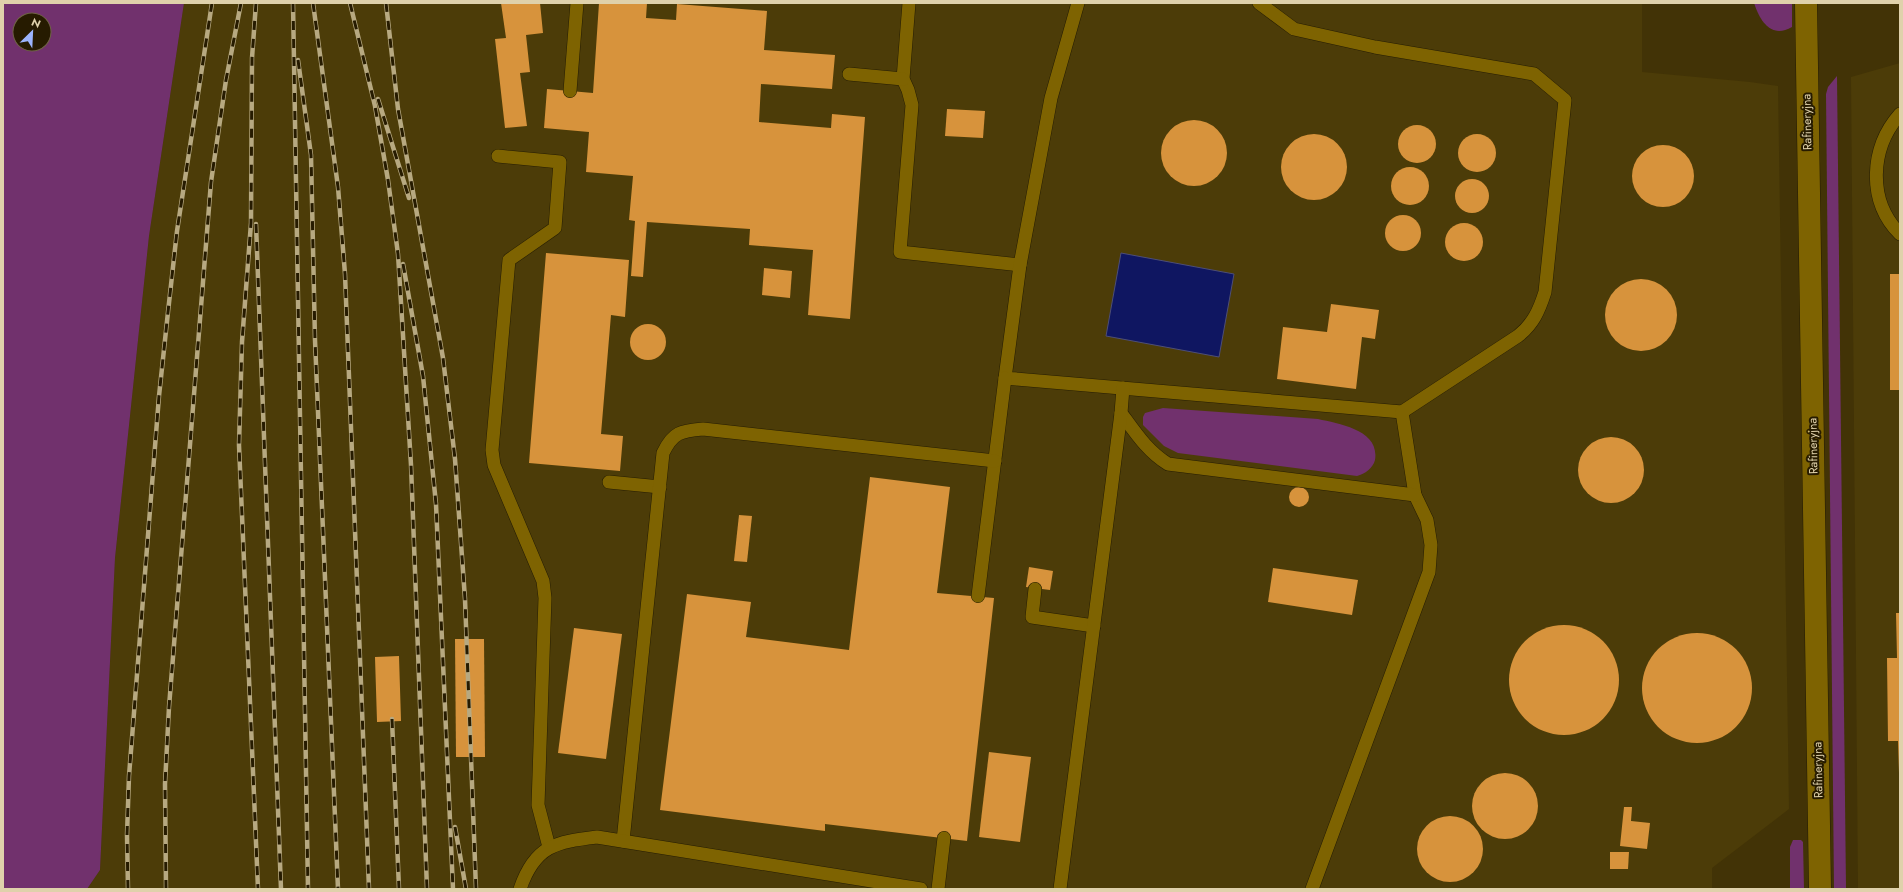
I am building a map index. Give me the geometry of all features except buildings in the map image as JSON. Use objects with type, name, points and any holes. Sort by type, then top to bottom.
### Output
[{"type":"street","name":"Rafineryjna","points":[[1806,3],[1820,889]]},
{"type":"lane","points":[[570,91],[577,3]]},
{"type":"lane","points":[[909,3],[903,79],[912,105],[900,252],[1020,264]]},
{"type":"lane","points":[[978,596],[1020,264],[1051,98],[1078,3]]},
{"type":"lane","points":[[1005,378],[1402,412],[1518,336],[1530,326],[1539,310],[1544,292],[1565,100],[1534,74],[1375,47],[1294,28],[1259,3]]},
{"type":"lane","points":[[849,74],[903,79]]},
{"type":"lane","points":[[1900,114],[1892,123],[1882,142],[1877,162],[1876,183],[1880,203],[1887,218],[1900,234]]},
{"type":"lane","points":[[498,156],[560,162],[555,228],[509,260],[492,450],[494,465],[543,582],[545,598],[538,805],[548,847]]},
{"type":"lane","points":[[1060,889],[1123,388]]},
{"type":"lane","points":[[1312,889],[1429,572],[1431,545],[1427,520],[1415,495],[1402,412]]},
{"type":"lane","points":[[1121,413],[1142,442],[1158,458],[1168,464],[1415,495]]},
{"type":"lane","points":[[623,841],[663,453],[668,443],[676,434],[688,430],[703,429],[995,461]]},
{"type":"lane","points":[[609,482],[660,487]]},
{"type":"lane","points":[[1035,589],[1032,617],[1094,626]]},
{"type":"lane","points":[[520,889],[534,862],[548,847],[566,841],[598,837],[921,889]]},
{"type":"lane","points":[[938,889],[944,838]]},
{"type":"shaded area","points":[[3,3],[184,3],[149,236],[115,558],[100,870],[87,889],[3,888]]},
{"type":"shaded area","points":[[184,3],[1642,3],[1642,72],[1778,86],[1789,809],[1712,868],[1712,889],[87,889],[100,870],[115,558],[149,236]]},
{"type":"shaded area","points":[[1754,3],[1792,3],[1792,27],[1778,31],[1767,26],[1756,10]]},
{"type":"shaded area","points":[[1900,63],[1900,889],[1858,889],[1851,77]]},
{"type":"shaded area","points":[[1837,76],[1846,889],[1834,889],[1826,94],[1828,87]]},
{"type":"shaded area","points":[[1121,253],[1234,274],[1219,357],[1106,336]]},
{"type":"shaded area","points":[[1163,408],[1318,419],[1337,423],[1357,430],[1365,435],[1375,450],[1375,460],[1368,470],[1357,476],[1178,453],[1164,446],[1143,425],[1143,417],[1145,413]]},
{"type":"shaded area","points":[[1793,840],[1801,840],[1803,842],[1804,889],[1790,889],[1790,847]]},
{"type":"railway","points":[[128,889],[127,835],[129,776],[159,396],[177,231],[212,3]]},
{"type":"railway","points":[[166,889],[165,784],[169,707],[211,182],[226,80],[241,3]]},
{"type":"railway","points":[[256,3],[252,58],[251,223],[242,342],[239,445],[258,889]]},
{"type":"railway","points":[[293,3],[308,889]]},
{"type":"railway","points":[[313,3],[338,187],[345,274],[369,889]]},
{"type":"railway","points":[[350,3],[375,106],[388,180],[398,254],[411,465],[427,889]]},
{"type":"railway","points":[[386,3],[398,109],[443,358],[455,459],[465,599],[476,889]]},
{"type":"railway","points":[[298,60],[311,155],[315,340],[338,889]]},
{"type":"railway","points":[[378,99],[409,198]]},
{"type":"railway","points":[[256,224],[281,889]]},
{"type":"railway","points":[[403,264],[423,376],[436,504],[453,889]]},
{"type":"railway","points":[[392,719],[399,889]]},
{"type":"railway","points":[[455,827],[466,889]]}]
